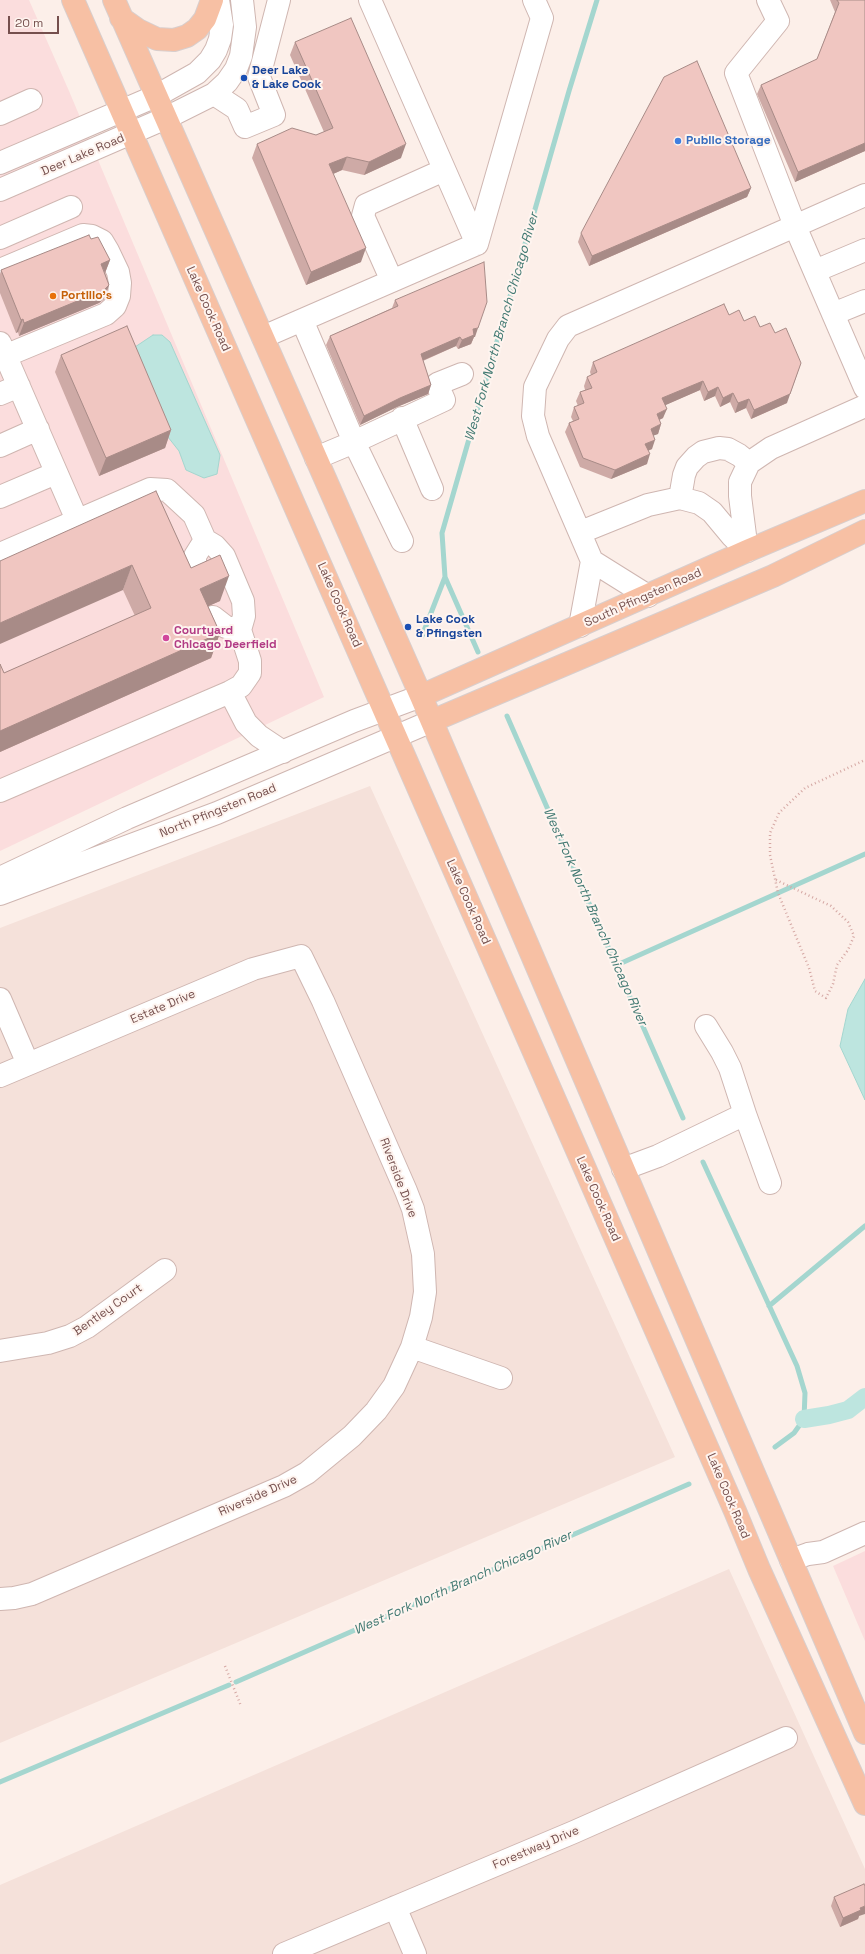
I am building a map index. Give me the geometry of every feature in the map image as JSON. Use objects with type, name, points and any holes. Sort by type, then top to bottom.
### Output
[{"type":"main road","name":"Lake Cook Road","points":[[73,0],[735,1511],[762,1576],[865,1804]]},
{"type":"main road","points":[[118,9],[138,30],[157,39],[174,40],[187,36],[206,19],[212,0]]},
{"type":"main road","points":[[118,9],[432,721],[731,1423],[765,1498],[865,1733]]},
{"type":"main road","name":"South Pfingsten Road","points":[[421,696],[747,551],[865,502]]},
{"type":"main road","points":[[432,721],[773,576],[865,531]]},
{"type":"street","name":"Deer Lake Road","points":[[0,163],[156,96],[197,73],[210,60],[216,50],[222,26],[218,0]]},
{"type":"street","name":"Deer Lake Road","points":[[0,190],[131,134],[214,94],[227,82],[236,69],[241,56],[245,27],[242,0]]},
{"type":"street","points":[[214,94],[237,109],[245,127],[274,116],[259,77],[279,0]]},
{"type":"street","points":[[370,0],[476,244]]},
{"type":"street","points":[[263,337],[476,244],[542,18],[534,0]]},
{"type":"street","points":[[768,0],[778,22],[736,73],[796,226],[833,314],[858,354],[865,388]]},
{"type":"street","points":[[245,27],[271,30]]},
{"type":"street","points":[[0,114],[31,100]]},
{"type":"street","points":[[392,281],[363,216],[366,205],[444,170]]},
{"type":"street","points":[[580,626],[592,561],[581,532],[538,436],[533,416],[535,387],[558,339],[568,326],[865,195]]},
{"type":"street","points":[[0,238],[71,207]]},
{"type":"street","points":[[0,270],[83,235],[92,236],[102,241],[118,272],[120,283],[119,296],[115,306],[106,314],[2,352],[9,390],[38,429],[77,520]]},
{"type":"street","points":[[815,272],[865,250]]},
{"type":"street","points":[[833,314],[865,301]]},
{"type":"street","points":[[302,320],[354,442],[402,541]]},
{"type":"street","points":[[316,458],[444,400],[437,384],[462,374]]},
{"type":"street","points":[[747,551],[740,496],[740,482],[749,463],[770,448],[865,406]]},
{"type":"street","points":[[402,418],[432,489]]},
{"type":"street","points":[[0,446],[38,429]]},
{"type":"street","points":[[680,498],[687,467],[703,452],[719,448],[728,449],[749,463]]},
{"type":"street","points":[[0,497],[56,473]]},
{"type":"street","points":[[0,554],[150,488],[167,490],[194,515],[205,540],[215,546],[224,556],[243,601],[244,616],[240,630],[246,644],[250,661],[250,673],[241,686],[230,692],[0,791]]},
{"type":"street","points":[[581,532],[648,505],[680,498],[699,503],[712,512],[747,551]]},
{"type":"street","points":[[195,574],[195,556],[205,540]]},
{"type":"street","points":[[592,561],[648,596]]},
{"type":"street","points":[[213,617],[226,627],[240,630]]},
{"type":"street","points":[[230,692],[246,723],[260,736],[283,752]]},
{"type":"street","points":[[0,878],[127,818],[354,721],[421,696]]},
{"type":"street","name":"North Pfingsten Road","points":[[0,894],[217,813],[432,721]]},
{"type":"street","name":"Estate Drive","points":[[0,1076],[253,969],[301,956]]},
{"type":"street","name":"Riverside Drive","points":[[0,1599],[32,1594],[284,1486],[308,1473],[352,1436],[376,1411],[394,1386],[412,1347],[421,1317],[425,1292],[423,1254],[413,1209],[323,1001],[301,956]]},
{"type":"street","points":[[0,999],[28,1064]]},
{"type":"street","points":[[706,1026],[730,1068],[770,1183]]},
{"type":"street","points":[[623,1170],[658,1156],[745,1114]]},
{"type":"street","name":"Bentley Court","points":[[0,1351],[48,1343],[70,1336],[87,1327],[165,1270]]},
{"type":"street","points":[[412,1347],[501,1378]]},
{"type":"street","points":[[791,1560],[808,1554],[823,1552],[865,1533]]},
{"type":"street","name":"Forestway Drive","points":[[284,1954],[574,1832],[786,1738]]},
{"type":"street","points":[[394,1908],[415,1954]]},
{"type":"path","points":[[776,880],[831,906],[848,922],[854,936],[848,950],[837,965],[833,984],[826,998],[815,991],[809,968],[778,893],[770,855],[770,832],[779,812],[804,788],[865,760]]},
{"type":"path","points":[[224,1666],[241,1706]]},
{"type":"shaded area","points":[[0,0],[29,0],[69,91],[324,697],[0,851]]},
{"type":"shaded area","points":[[370,786],[675,1457],[0,1743],[0,928]]},
{"type":"shaded area","points":[[865,1551],[865,1641],[833,1566]]},
{"type":"shaded area","points":[[729,1569],[865,1869],[865,1954],[0,1954],[0,1885]]},
{"type":"water","points":[[153,335],[162,335],[170,342],[220,455],[217,474],[204,478],[186,470],[179,451],[164,432],[135,347]]},
{"type":"water","points":[[865,979],[865,1100],[840,1046],[848,1009]]},
{"type":"building","points":[[837,0],[865,0],[865,143],[798,172],[761,85],[817,59],[839,3]]},
{"type":"building","points":[[351,18],[406,144],[369,162],[347,157],[329,164],[366,248],[311,272],[257,144],[292,128],[316,135],[333,128],[295,42]]},
{"type":"building","name":"Public Storage","points":[[697,61],[751,188],[592,256],[581,233],[664,77]]},
{"type":"building","name":"Portillo's","points":[[89,235],[91,239],[98,237],[110,260],[101,264],[109,285],[104,290],[24,323],[23,319],[21,320],[1,270]]},
{"type":"building","points":[[484,262],[487,302],[478,328],[473,329],[474,335],[462,340],[460,337],[421,354],[431,385],[400,398],[364,416],[330,336],[398,306],[395,300]]},
{"type":"building","points":[[724,304],[729,315],[739,310],[744,321],[755,316],[760,327],[770,323],[775,333],[786,328],[801,363],[790,394],[754,410],[749,399],[738,403],[733,393],[723,398],[718,387],[708,392],[703,381],[662,398],[667,409],[657,414],[661,424],[651,429],[655,440],[645,444],[650,454],[615,470],[583,458],[569,423],[579,419],[574,407],[584,403],[580,392],[592,388],[587,377],[597,372],[593,362]]},
{"type":"building","points":[[127,326],[171,430],[106,458],[61,355]]},
{"type":"building","name":"Courtyard Chicago Deerfield","points":[[156,491],[191,568],[220,555],[229,576],[200,589],[220,633],[0,731],[0,664],[4,673],[151,608],[132,565],[0,623],[0,561]]},
{"type":"building","points":[[864,1884],[865,1906],[860,1908],[861,1910],[843,1918],[834,1897]]},
{"type":"waterway","name":"West Fork North Branch Chicago River","points":[[478,652],[445,577],[442,533],[569,91],[597,0]]},
{"type":"waterway","points":[[422,636],[445,577]]},
{"type":"waterway","name":"West Fork North Branch Chicago River","points":[[507,716],[683,1118]]},
{"type":"waterway","points":[[617,965],[865,854]]},
{"type":"waterway","name":"West Fork North Branch Chicago River","points":[[703,1162],[797,1366],[805,1393],[804,1419],[794,1433],[775,1447]]},
{"type":"waterway","points":[[769,1306],[865,1226]]},
{"type":"waterway","points":[[804,1419],[848,1410],[865,1397]]},
{"type":"waterway","name":"West Fork North Branch Chicago River","points":[[236,1682],[689,1484]]},
{"type":"waterway","name":"West Fork North Branch Chicago River","points":[[0,1782],[229,1685]]},
{"type":"place","name":"Deer Lake & Lake Cook","points":[[244,78]]},
{"type":"place","name":"Public Storage","points":[[678,141]]},
{"type":"place","name":"Portillo's","points":[[53,296]]},
{"type":"place","name":"Lake Cook & Pfingsten","points":[[408,627]]},
{"type":"place","name":"Courtyard Chicago Deerfield","points":[[166,638]]}]
